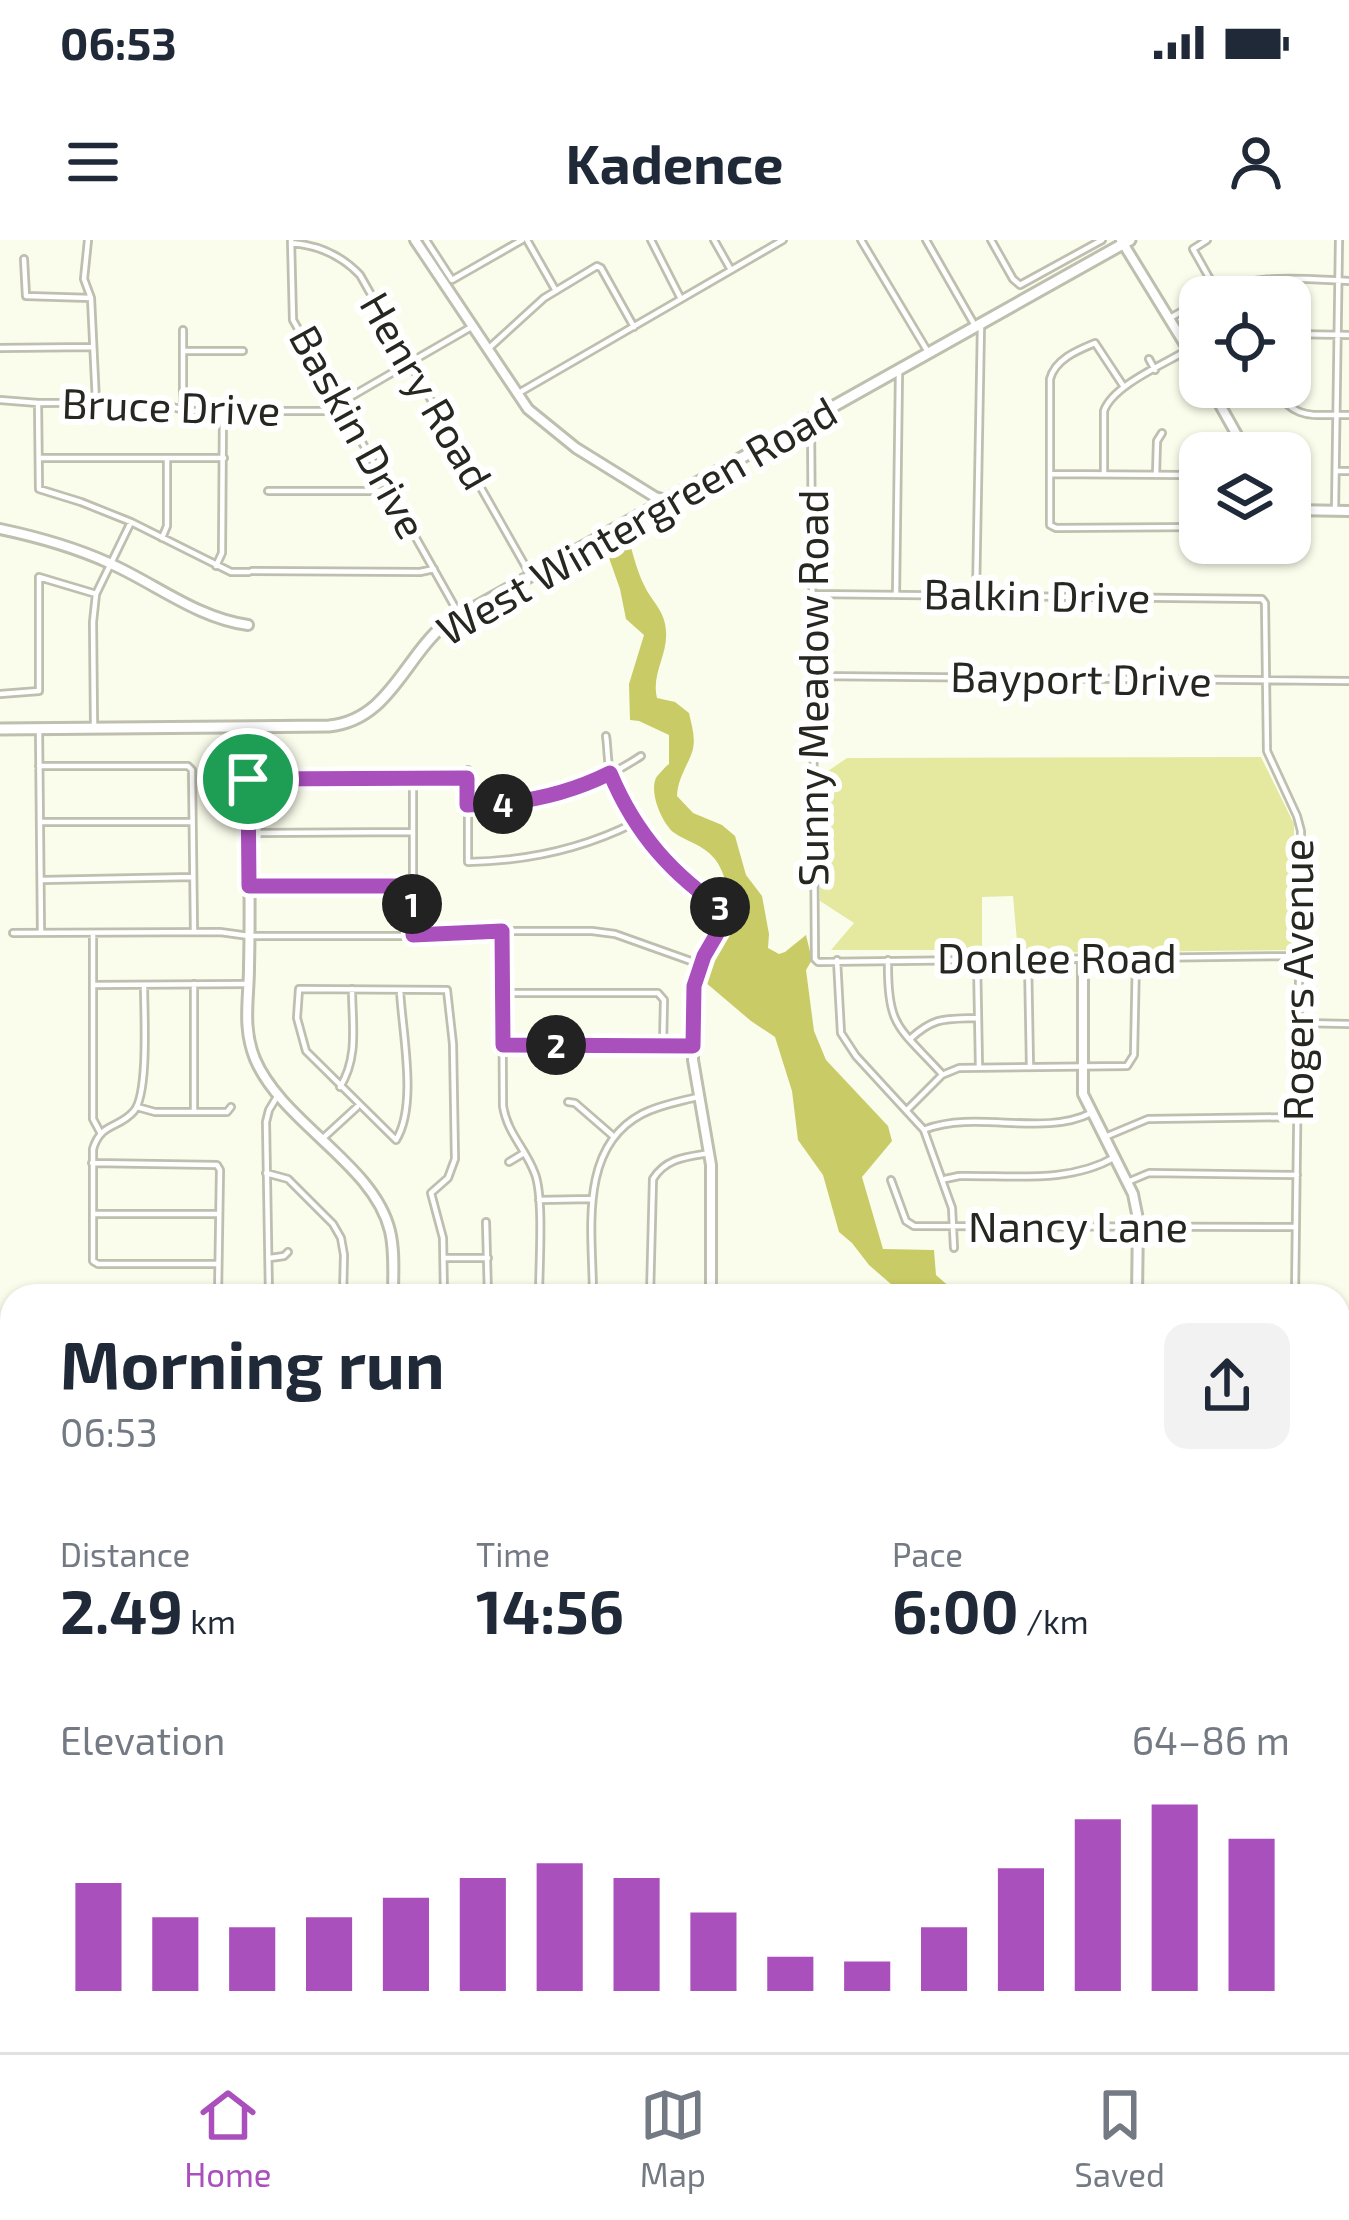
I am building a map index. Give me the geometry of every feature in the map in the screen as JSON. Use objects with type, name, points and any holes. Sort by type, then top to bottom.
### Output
[{"type":"main road","name":"West Wintergreen Road","points":[[0,729],[329,726],[357,720],[374,709],[430,637],[460,616],[1125,241]]},
{"type":"street","points":[[88,240],[83,262],[91,298],[96,402]]},
{"type":"street","points":[[415,240],[528,410],[576,448],[664,500]]},
{"type":"street","points":[[426,240],[452,280],[525,240],[556,291]]},
{"type":"street","points":[[651,240],[682,299]]},
{"type":"street","points":[[714,240],[731,270]]},
{"type":"street","points":[[926,240],[978,324],[976,595]]},
{"type":"street","points":[[991,240],[1019,285],[1102,240]]},
{"type":"street","points":[[1208,240],[1192,249],[1208,276]]},
{"type":"street","points":[[1336,511],[1339,240]]},
{"type":"street","points":[[517,394],[780,241]]},
{"type":"street","points":[[865,241],[928,352]]},
{"type":"street","name":"West Wintergreen Road","points":[[1125,241],[1179,333]]},
{"type":"street","name":"Henry Road","points":[[291,242],[326,250],[357,271],[531,576]]},
{"type":"street","name":"Baskin Drive","points":[[291,242],[291,316],[460,616]]},
{"type":"street","points":[[24,259],[26,296],[91,298]]},
{"type":"street","points":[[488,350],[556,291],[599,266],[634,327]]},
{"type":"street","points":[[1311,280],[1349,281]]},
{"type":"street","points":[[1170,318],[1179,313]]},
{"type":"street","name":"Bruce Drive","points":[[0,400],[152,402],[184,410],[334,411],[472,326]]},
{"type":"street","points":[[183,330],[184,410]]},
{"type":"street","points":[[1311,334],[1349,335]]},
{"type":"street","points":[[1124,387],[1096,344],[1056,365],[1050,379],[1049,522],[1052,527],[1179,527]]},
{"type":"street","points":[[0,348],[92,346]]},
{"type":"street","points":[[182,351],[243,351]]},
{"type":"street","points":[[1104,474],[1106,406],[1124,387],[1179,355]]},
{"type":"street","points":[[1149,359],[1155,370]]},
{"type":"street","points":[[896,595],[899,369]]},
{"type":"street","points":[[38,403],[39,489],[131,522],[216,566],[231,572],[434,569]]},
{"type":"street","points":[[1290,408],[1349,415]]},
{"type":"street","points":[[216,566],[222,553],[223,411]]},
{"type":"street","name":"Sunny Meadow Road","points":[[811,418],[815,959]]},
{"type":"street","points":[[1156,475],[1157,441],[1162,433]]},
{"type":"street","points":[[39,458],[224,458]]},
{"type":"street","points":[[162,538],[167,526],[167,458]]},
{"type":"street","points":[[1336,471],[1349,471]]},
{"type":"street","points":[[1050,474],[1179,475]]},
{"type":"street","points":[[268,491],[390,491]]},
{"type":"street","points":[[1311,510],[1349,511]]},
{"type":"street","points":[[94,728],[97,594],[131,522]]},
{"type":"street","points":[[0,529],[110,563],[209,616],[248,625]]},
{"type":"street","points":[[0,694],[39,691],[39,577],[97,594]]},
{"type":"street","name":"Balkin Drive","points":[[812,594],[1262,599]]},
{"type":"street","name":"Rogers Avenue","points":[[1262,599],[1266,608],[1267,751],[1300,831],[1295,1284]]},
{"type":"street","name":"Bayport Drive","points":[[812,676],[1349,681]]},
{"type":"street","points":[[248,727],[248,1036],[260,1070],[278,1095],[371,1191],[384,1212],[393,1244],[393,1284]]},
{"type":"street","points":[[39,728],[41,933]]},
{"type":"street","points":[[606,736],[610,773],[634,823],[671,866],[729,913],[694,986],[693,1046],[710,1154],[711,1284]]},
{"type":"street","points":[[467,805],[536,800],[610,773],[641,756]]},
{"type":"street","points":[[39,766],[188,766],[192,770],[194,932]]},
{"type":"street","points":[[468,770],[468,862],[535,856],[600,840],[634,823]]},
{"type":"street","points":[[413,778],[413,935]]},
{"type":"street","points":[[248,779],[467,778]]},
{"type":"street","points":[[40,822],[192,822]]},
{"type":"street","points":[[248,833],[412,832]]},
{"type":"street","points":[[40,880],[193,877]]},
{"type":"street","points":[[249,886],[412,886]]},
{"type":"street","points":[[502,931],[505,1116],[537,1178],[539,1284]]},
{"type":"street","points":[[13,933],[606,932],[702,964]]},
{"type":"street","points":[[92,933],[93,1118],[100,1132]]},
{"type":"street","name":"Donlee Road","points":[[815,959],[1299,956]]},
{"type":"street","points":[[1028,958],[1030,1067]]},
{"type":"street","points":[[1083,958],[1083,1094],[1128,1181],[1136,1207],[1137,1284]]},
{"type":"street","points":[[908,1110],[942,1075],[958,1068],[1124,1066],[1133,1059],[1136,958]]},
{"type":"street","points":[[977,959],[979,1067]]},
{"type":"street","points":[[837,960],[839,1023],[845,1042],[925,1130],[953,1214],[954,1248]]},
{"type":"street","points":[[888,960],[890,1010],[896,1024],[942,1075]]},
{"type":"street","points":[[194,984],[194,1112]]},
{"type":"street","points":[[93,985],[248,984]]},
{"type":"street","points":[[144,985],[143,1088],[130,1116],[100,1132],[93,1149],[93,1261],[218,1264]]},
{"type":"street","points":[[400,990],[406,1107],[396,1140],[306,1051],[297,1018],[299,989],[447,990],[455,1159],[448,1178],[431,1193],[441,1228],[444,1284]]},
{"type":"street","points":[[340,1087],[352,1058],[352,989]]},
{"type":"street","points":[[503,993],[658,993],[664,1000],[663,1045]]},
{"type":"street","points":[[910,1039],[937,1020],[978,1018]]},
{"type":"street","points":[[1299,1023],[1349,1024]]},
{"type":"street","points":[[503,1045],[693,1046]]},
{"type":"street","points":[[269,1284],[266,1117],[278,1095]]},
{"type":"street","points":[[593,1284],[592,1199],[597,1170],[613,1136],[648,1111],[698,1097]]},
{"type":"street","points":[[568,1102],[574,1102],[613,1136]]},
{"type":"street","points":[[321,1139],[359,1105]]},
{"type":"street","points":[[137,1107],[155,1112],[227,1112],[231,1107]]},
{"type":"street","points":[[925,1130],[950,1123],[1067,1121],[1091,1113]]},
{"type":"street","points":[[1105,1137],[1148,1119],[1299,1117]]},
{"type":"street","points":[[509,1162],[524,1153]]},
{"type":"street","points":[[650,1284],[653,1180],[668,1162],[710,1154]]},
{"type":"street","points":[[943,1180],[1072,1174],[1115,1157]]},
{"type":"street","points":[[92,1162],[217,1165],[218,1284]]},
{"type":"street","points":[[266,1173],[288,1178],[333,1224],[344,1255],[343,1284]]},
{"type":"street","points":[[1128,1181],[1149,1173],[1297,1175]]},
{"type":"street","name":"Nancy Lane","points":[[891,1180],[909,1225],[1296,1228]]},
{"type":"street","points":[[539,1200],[592,1199]]},
{"type":"street","points":[[92,1214],[219,1214]]},
{"type":"street","points":[[486,1222],[488,1284]]},
{"type":"street","points":[[270,1258],[288,1252]]},
{"type":"street","points":[[444,1258],[488,1258]]},
{"type":"green space","points":[[1261,757],[1294,824],[1295,950],[1018,953],[1013,896],[982,897],[982,950],[831,950],[854,923],[820,901],[819,777],[847,758]]},
{"type":"shaded area","points":[[626,530],[642,580],[665,624],[657,698],[675,702],[689,713],[694,739],[677,796],[693,813],[735,836],[746,875],[762,896],[768,948],[785,952],[806,935],[812,960],[806,970],[814,1031],[826,1060],[888,1126],[892,1141],[862,1177],[883,1249],[934,1250],[936,1275],[946,1284],[891,1284],[839,1232],[823,1175],[798,1140],[792,1091],[775,1037],[705,982],[706,962],[738,910],[714,858],[673,832],[658,807],[654,784],[669,764],[669,735],[630,720],[629,684],[644,635],[626,619],[603,541]]},
{"type":"route","points":[[610,773],[624,807],[649,844],[729,913],[704,956],[694,986],[693,1046],[503,1045],[502,931],[413,935],[412,886],[249,886],[248,779],[467,778],[467,805],[494,805],[536,800],[610,773]]}]
